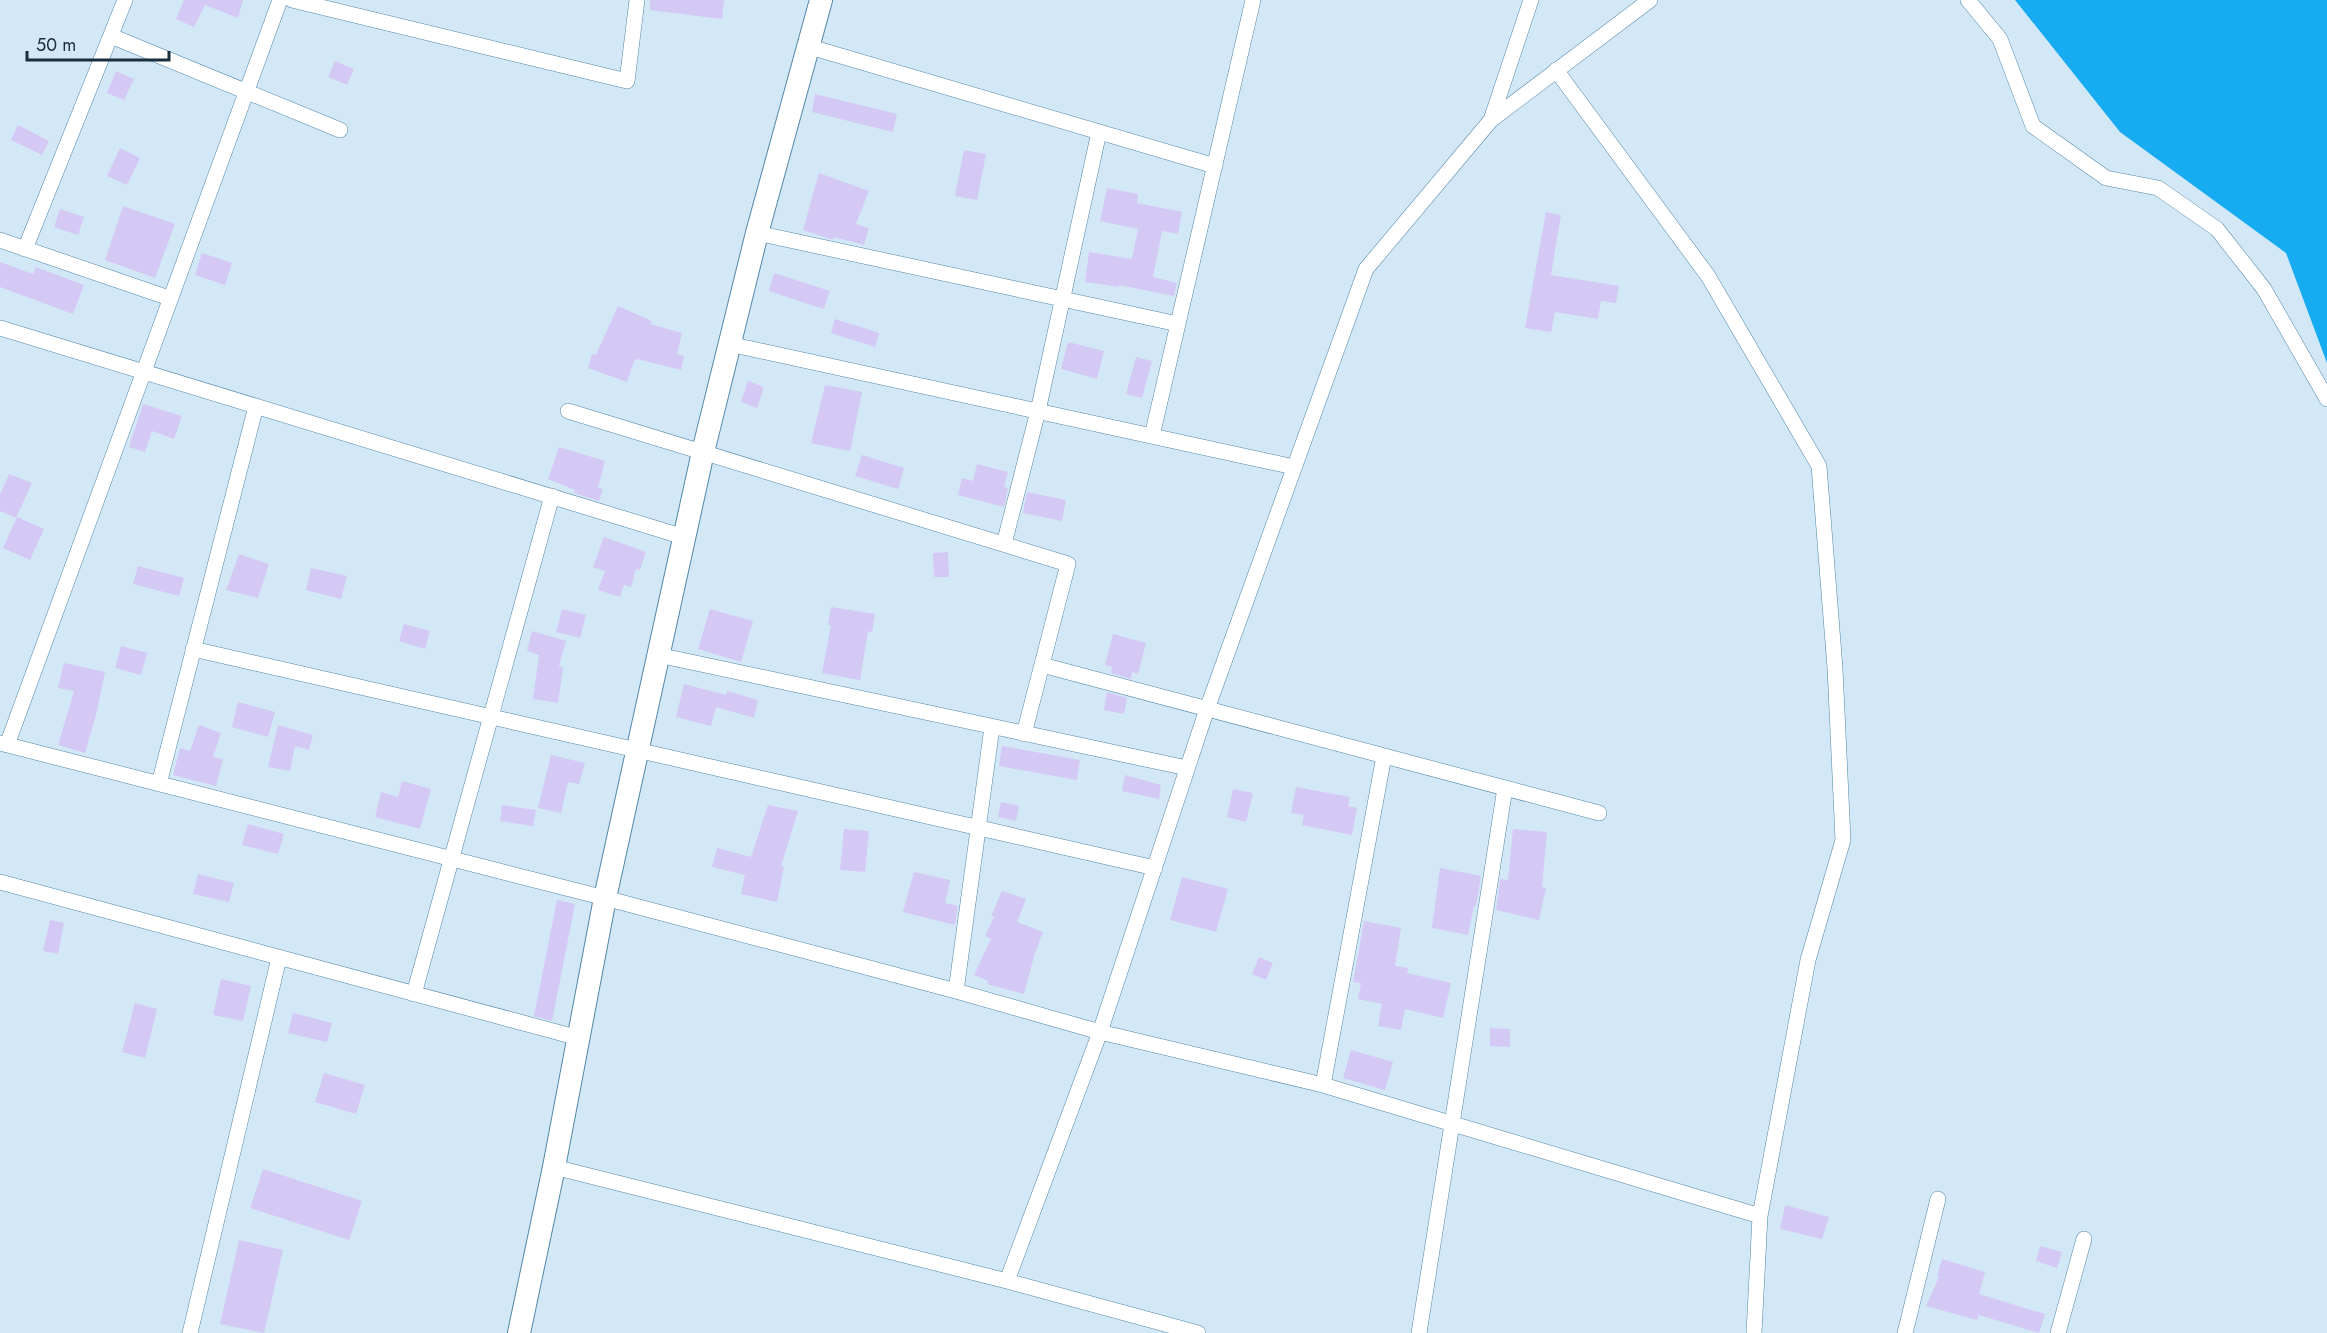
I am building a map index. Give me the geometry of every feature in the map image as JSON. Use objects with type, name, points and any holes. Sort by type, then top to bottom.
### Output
[{"type":"main road","points":[[519,1333],[554,1167],[605,898],[703,452],[757,233],[821,0]]},
{"type":"street","points":[[25,249],[125,0]]},
{"type":"street","points":[[280,0],[3,744],[605,898],[956,991],[1100,1032],[1323,1085],[1760,1216]]},
{"type":"street","points":[[292,0],[627,81],[637,0]]},
{"type":"street","points":[[1152,436],[1253,0]]},
{"type":"street","points":[[1491,120],[1531,0]]},
{"type":"street","points":[[1007,1281],[1100,1032],[1207,709],[1366,268],[1491,120],[1650,0]]},
{"type":"street","points":[[1968,0],[2000,39],[2033,126],[2106,178],[2158,188],[2217,229],[2264,288],[2327,399]]},
{"type":"street","points":[[111,36],[339,130]]},
{"type":"street","points":[[807,46],[1215,166]]},
{"type":"street","points":[[1556,70],[1708,276],[1820,466],[1835,668],[1843,840],[1808,960],[1760,1216],[1754,1333]]},
{"type":"street","points":[[1004,544],[1038,411],[1099,132]]},
{"type":"street","points":[[757,233],[1063,297],[1178,324]]},
{"type":"street","points":[[0,240],[169,298]]},
{"type":"street","points":[[0,328],[684,537]]},
{"type":"street","points":[[729,344],[1294,467]]},
{"type":"street","points":[[159,784],[256,406]]},
{"type":"street","points":[[568,411],[1068,564],[1024,734]]},
{"type":"street","points":[[414,994],[552,496]]},
{"type":"street","points":[[193,649],[1155,868]]},
{"type":"street","points":[[658,655],[1187,768]]},
{"type":"street","points":[[1042,665],[1599,813]]},
{"type":"street","points":[[956,991],[992,726]]},
{"type":"street","points":[[1323,1085],[1384,756]]},
{"type":"street","points":[[1419,1333],[1505,788]]},
{"type":"street","points":[[0,882],[579,1038]]},
{"type":"street","points":[[190,1333],[279,958]]},
{"type":"street","points":[[554,1167],[1007,1281],[1198,1333]]},
{"type":"street","points":[[1905,1333],[1938,1199]]},
{"type":"street","points":[[2058,1333],[2084,1239]]},
{"type":"water","points":[[2015,0],[2327,0],[2327,363],[2286,253],[2120,132]]},
{"type":"building","points":[[184,0],[243,0],[238,18],[205,5],[194,27],[176,19]]},
{"type":"building","points":[[650,0],[724,0],[722,19],[650,10]]},
{"type":"building","points":[[335,61],[354,69],[347,85],[328,77]]},
{"type":"building","points":[[116,71],[134,79],[124,100],[107,93]]},
{"type":"building","points":[[815,94],[897,114],[893,132],[812,112]]},
{"type":"building","points":[[18,125],[49,141],[42,155],[11,140]]},
{"type":"building","points":[[120,148],[140,158],[127,185],[107,176]]},
{"type":"building","points":[[964,150],[986,154],[977,200],[955,196]]},
{"type":"building","points":[[819,173],[869,191],[856,224],[869,228],[864,245],[834,237],[830,239],[803,230]]},
{"type":"building","points":[[1107,188],[1138,194],[1137,203],[1182,212],[1178,234],[1162,231],[1153,277],[1177,283],[1174,296],[1119,285],[1119,287],[1085,282],[1089,252],[1132,259],[1138,229],[1100,221]]},
{"type":"building","points":[[123,206],[175,224],[155,278],[105,260]]},
{"type":"building","points":[[60,209],[84,217],[78,235],[54,227]]},
{"type":"building","points":[[1546,212],[1561,215],[1551,275],[1619,286],[1616,303],[1601,301],[1598,319],[1555,312],[1551,332],[1525,328]]},
{"type":"building","points":[[202,253],[232,263],[225,285],[195,275]]},
{"type":"building","points":[[0,262],[33,274],[36,267],[84,285],[73,314],[0,287]]},
{"type":"building","points":[[774,273],[830,291],[824,309],[769,291]]},
{"type":"building","points":[[618,306],[652,321],[650,324],[682,333],[677,354],[684,356],[681,370],[637,359],[634,361],[627,382],[588,368],[592,354],[596,355]]},
{"type":"building","points":[[835,319],[879,333],[875,347],[831,333]]},
{"type":"building","points":[[1068,342],[1104,351],[1097,379],[1061,369]]},
{"type":"building","points":[[1136,357],[1152,361],[1142,398],[1126,394]]},
{"type":"building","points":[[748,381],[764,387],[757,408],[741,402]]},
{"type":"building","points":[[825,385],[862,392],[850,451],[811,443]]},
{"type":"building","points":[[143,404],[182,416],[174,439],[152,431],[145,452],[129,447]]},
{"type":"building","points":[[559,447],[605,461],[598,488],[603,489],[599,501],[574,493],[575,490],[548,479]]},
{"type":"building","points":[[862,455],[904,468],[898,489],[855,476]]},
{"type":"building","points":[[977,464],[1008,472],[1004,487],[1008,488],[1004,507],[958,495],[962,478],[973,481]]},
{"type":"building","points":[[9,474],[32,483],[16,518],[0,511],[0,495]]},
{"type":"building","points":[[1027,492],[1066,500],[1062,521],[1023,513]]},
{"type":"building","points":[[17,517],[44,529],[30,560],[3,548]]},
{"type":"building","points":[[604,537],[646,552],[640,570],[636,569],[631,587],[624,585],[620,597],[598,590],[605,571],[593,567]]},
{"type":"building","points":[[948,552],[949,577],[934,577],[933,553]]},
{"type":"building","points":[[239,554],[269,564],[258,598],[226,590]]},
{"type":"building","points":[[138,566],[184,578],[179,596],[133,584]]},
{"type":"building","points":[[311,568],[347,576],[341,599],[306,590]]},
{"type":"building","points":[[831,607],[875,614],[872,632],[868,631],[860,680],[822,673],[831,625],[828,625]]},
{"type":"building","points":[[562,609],[586,615],[580,638],[556,632]]},
{"type":"building","points":[[710,609],[753,621],[741,662],[698,649]]},
{"type":"building","points":[[404,624],[430,631],[425,649],[399,641]]},
{"type":"building","points":[[532,631],[566,641],[559,666],[563,667],[558,703],[533,699],[539,655],[527,651]]},
{"type":"building","points":[[1113,634],[1146,643],[1138,674],[1132,672],[1131,679],[1111,673],[1112,667],[1105,665]]},
{"type":"building","points":[[121,646],[147,653],[141,675],[115,668]]},
{"type":"building","points":[[64,663],[105,672],[85,753],[58,745],[74,691],[58,688]]},
{"type":"building","points":[[684,684],[726,695],[727,691],[758,700],[754,718],[716,707],[711,726],[676,717]]},
{"type":"building","points":[[1107,692],[1127,698],[1124,714],[1104,710]]},
{"type":"building","points":[[238,702],[275,712],[268,737],[232,727]]},
{"type":"building","points":[[199,725],[221,733],[213,757],[223,759],[216,786],[173,775],[180,748],[190,751]]},
{"type":"building","points":[[278,725],[313,735],[309,750],[295,746],[290,771],[268,767]]},
{"type":"building","points":[[1002,746],[1080,760],[1077,780],[999,766]]},
{"type":"building","points":[[551,755],[585,763],[579,784],[568,782],[561,813],[538,808]]},
{"type":"building","points":[[1125,775],[1161,785],[1159,799],[1122,791]]},
{"type":"building","points":[[402,781],[431,789],[420,829],[375,817],[381,792],[398,797]]},
{"type":"building","points":[[1296,787],[1350,797],[1348,806],[1357,808],[1352,835],[1302,825],[1304,815],[1291,813]]},
{"type":"building","points":[[1233,789],[1253,793],[1246,822],[1227,817]]},
{"type":"building","points":[[1001,802],[1019,806],[1016,821],[998,817]]},
{"type":"building","points":[[502,805],[536,810],[533,826],[500,821]]},
{"type":"building","points":[[768,805],[798,811],[781,866],[784,867],[777,902],[741,894],[745,875],[712,867],[717,848],[751,857]]},
{"type":"building","points":[[248,824],[284,834],[278,854],[242,845]]},
{"type":"building","points":[[844,829],[869,831],[865,872],[840,870]]},
{"type":"building","points":[[1513,829],[1547,832],[1542,887],[1546,888],[1539,920],[1496,910],[1500,879],[1508,880]]},
{"type":"building","points":[[1440,868],[1481,876],[1468,935],[1432,928]]},
{"type":"building","points":[[914,872],[950,880],[945,903],[958,906],[955,925],[903,912]]},
{"type":"building","points":[[198,874],[234,883],[229,902],[193,894]]},
{"type":"building","points":[[1182,877],[1228,889],[1216,932],[1170,920]]},
{"type":"building","points":[[1002,891],[1026,899],[1017,922],[1043,932],[1024,994],[987,984],[988,981],[974,975],[991,939],[985,936]]},
{"type":"building","points":[[557,900],[575,904],[552,1021],[534,1016]]},
{"type":"building","points":[[50,920],[64,923],[58,954],[43,951]]},
{"type":"building","points":[[1364,921],[1401,928],[1395,966],[1408,968],[1407,973],[1451,983],[1443,1018],[1405,1009],[1401,1030],[1378,1026],[1382,1004],[1358,999],[1361,983],[1353,982]]},
{"type":"building","points":[[1259,957],[1273,963],[1266,980],[1252,974]]},
{"type":"building","points":[[221,979],[251,986],[243,1021],[213,1015]]},
{"type":"building","points":[[135,1003],[157,1009],[145,1058],[122,1052]]},
{"type":"building","points":[[293,1013],[332,1023],[327,1042],[288,1033]]},
{"type":"building","points":[[1490,1028],[1510,1029],[1510,1047],[1490,1046]]},
{"type":"building","points":[[1351,1050],[1393,1062],[1385,1090],[1343,1078]]},
{"type":"building","points":[[324,1073],[365,1085],[356,1114],[315,1102]]},
{"type":"building","points":[[263,1169],[362,1201],[349,1240],[250,1208]]},
{"type":"building","points":[[1785,1205],[1829,1217],[1822,1239],[1780,1229]]},
{"type":"building","points":[[239,1240],[283,1250],[264,1333],[220,1324]]},
{"type":"building","points":[[2040,1246],[2062,1252],[2057,1268],[2036,1261]]},
{"type":"building","points":[[1942,1259],[1985,1272],[1979,1294],[2045,1314],[2039,1333],[1979,1315],[1977,1320],[1926,1306],[1939,1277],[1937,1276]]}]
